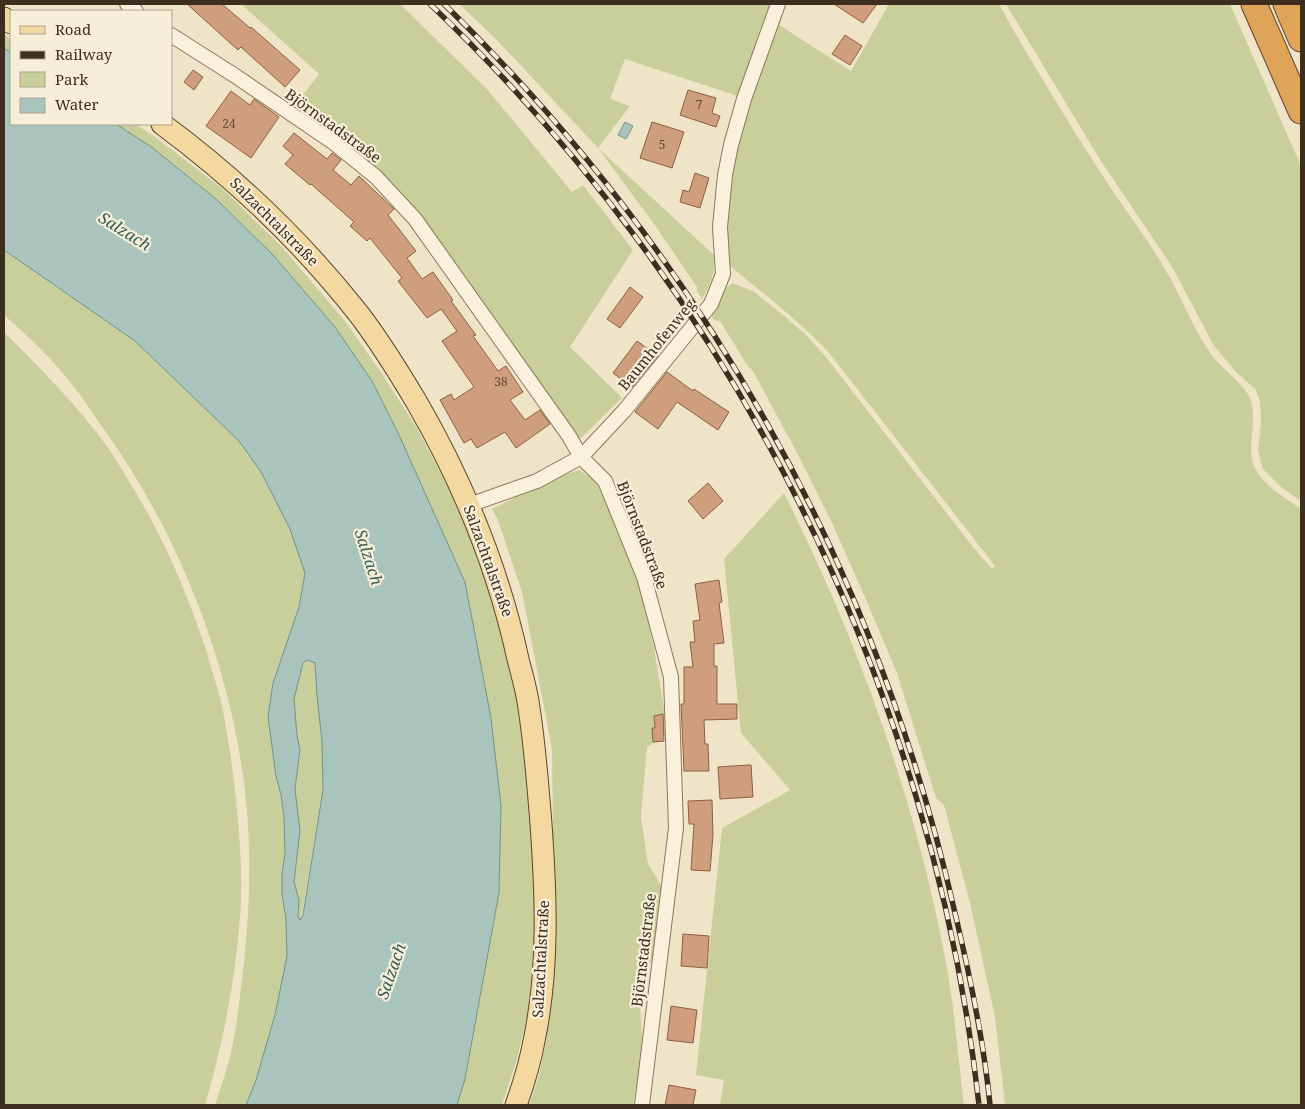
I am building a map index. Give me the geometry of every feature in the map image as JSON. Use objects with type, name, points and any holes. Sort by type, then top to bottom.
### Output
[{"type":"highway","points":[[1254,4],[1301,111]]},
{"type":"highway","points":[[1286,4],[1301,39]]},
{"type":"main road","name":"Salzachtalstraße","points":[[163,125],[216,166],[265,211],[314,260],[359,315],[398,371],[436,435],[469,505],[488,553],[510,624],[529,706],[544,873],[545,939],[541,994],[535,1036],[516,1105]]},
{"type":"street","name":"Baumhofenweg","points":[[469,505],[537,481],[581,456],[624,411],[711,304],[723,274],[720,227],[725,175],[731,145],[744,98],[778,4]]},
{"type":"street","name":"Björnstadstraße","points":[[172,36],[334,143],[376,177],[415,218],[569,436],[581,456],[605,481],[641,568],[671,677],[676,828],[642,1105]]},
{"type":"green space","points":[[241,4],[400,4],[486,88],[572,192],[583,185],[633,250],[570,347],[622,398],[579,440],[493,317],[419,216],[372,166],[296,104],[319,74]]},
{"type":"green space","points":[[459,4],[774,4],[738,96],[625,59],[610,99],[630,106],[598,148],[496,39]]},
{"type":"green space","points":[[889,4],[999,4],[1035,68],[1074,131],[1162,264],[1204,343],[1215,359],[1247,393],[1253,411],[1251,451],[1252,461],[1256,470],[1270,487],[1301,509],[1301,1105],[1005,1105],[995,1017],[970,903],[944,805],[936,798],[897,673],[833,525],[796,451],[753,371],[747,365],[720,321],[714,320],[711,315],[727,287],[733,283],[753,291],[806,335],[826,357],[973,547],[992,569],[995,566],[830,354],[794,319],[729,265],[726,228],[730,173],[743,120],[776,23],[851,71]]},
{"type":"green space","points":[[1006,4],[1230,4],[1301,166],[1301,501],[1281,487],[1263,469],[1258,451],[1261,422],[1260,402],[1256,390],[1235,371],[1214,346],[1171,265],[1099,158]]},
{"type":"green space","points":[[4,34],[10,39],[10,52],[4,48]]},
{"type":"green space","points":[[118,125],[137,125],[154,136],[224,190],[282,247],[345,321],[382,374],[417,428],[471,531],[510,656],[529,771],[537,911],[529,1008],[517,1059],[502,1105],[457,1105],[465,1079],[499,893],[501,806],[491,718],[465,582],[399,435],[372,381],[335,327],[273,255],[216,199],[150,146]]},
{"type":"green space","points":[[598,148],[714,255],[712,278],[702,299],[697,292],[697,287],[654,224]]},
{"type":"green space","points":[[4,250],[135,341],[239,441],[261,472],[290,529],[305,573],[299,607],[284,654],[268,717],[276,776],[284,816],[285,854],[282,873],[282,894],[286,919],[287,956],[275,1015],[256,1080],[246,1105],[215,1105],[228,1064],[236,1026],[248,919],[249,891],[249,849],[245,795],[237,740],[224,685],[208,630],[187,577],[163,526],[136,478],[71,383],[39,348],[4,315]]},
{"type":"green space","points":[[4,332],[85,418],[112,453],[141,501],[163,542],[182,584],[206,650],[220,699],[229,747],[239,829],[241,903],[235,966],[227,1013],[205,1105],[4,1105]]},
{"type":"green space","points":[[579,470],[591,478],[603,491],[640,586],[654,648],[668,734],[647,747],[641,818],[648,863],[663,889],[655,957],[638,978],[643,1050],[633,1105],[529,1105],[538,1079],[546,1043],[550,1003],[554,936],[552,749],[522,592],[498,520],[492,509],[556,477]]},
{"type":"green space","points":[[784,493],[811,549],[860,664],[901,782],[933,902],[946,963],[964,1105],[720,1105],[724,1080],[696,1075],[722,828],[790,790],[741,733],[724,559]]},
{"type":"green space","points":[[307,660],[315,662],[322,741],[323,790],[301,920],[298,917],[299,900],[294,882],[295,789],[300,749],[294,699],[303,663]]},
{"type":"water","name":"Salzach","points":[[4,48],[10,52],[10,125],[118,125],[150,146],[216,199],[273,255],[335,327],[372,381],[399,435],[465,582],[491,718],[501,806],[499,893],[465,1079],[457,1105],[246,1105],[256,1080],[275,1015],[287,956],[286,919],[282,894],[282,873],[285,854],[284,816],[276,776],[268,717],[273,683],[299,607],[305,573],[290,529],[261,472],[239,441],[135,341],[4,250]],"holes":[[[307,660],[315,663],[322,741],[323,790],[303,915],[300,920],[298,917],[299,900],[294,882],[300,831],[295,789],[300,749],[294,699],[303,663]]]},
{"type":"water","points":[[625,122],[633,126],[626,139],[618,135]]},
{"type":"building","points":[[187,4],[222,4],[300,70],[285,87],[241,47],[238,50]]},
{"type":"building","points":[[834,4],[877,4],[863,23]]},
{"type":"building","points":[[845,35],[862,46],[850,65],[832,54]]},
{"type":"building","points":[[193,70],[203,77],[194,90],[184,82]]},
{"type":"building","points":[[688,90],[716,98],[712,113],[720,116],[716,127],[680,115]]},
{"type":"building","points":[[231,91],[250,105],[254,99],[279,117],[251,158],[206,126]]},
{"type":"building","points":[[652,122],[684,132],[672,168],[640,158]]},
{"type":"building","points":[[294,133],[327,159],[332,153],[341,160],[333,170],[351,185],[359,176],[394,209],[388,215],[416,251],[407,258],[422,279],[433,272],[476,335],[473,336],[498,371],[506,366],[523,392],[510,400],[525,420],[540,410],[550,424],[516,448],[505,432],[477,448],[471,439],[464,443],[440,400],[451,394],[454,400],[474,387],[442,341],[457,331],[441,309],[427,318],[398,281],[402,278],[370,238],[367,241],[350,226],[354,222],[285,164],[293,155],[283,146]]},
{"type":"building","points":[[695,173],[709,178],[700,208],[680,202],[683,190],[689,192]]},
{"type":"building","points":[[630,287],[643,297],[620,328],[607,319]]},
{"type":"building","points":[[637,341],[658,356],[632,387],[613,373]]},
{"type":"building","points":[[667,372],[693,391],[694,389],[729,412],[718,430],[677,402],[658,429],[635,412]]},
{"type":"building","points":[[708,483],[723,501],[703,519],[688,501]]},
{"type":"building","points":[[719,580],[722,602],[719,603],[724,643],[714,644],[714,666],[717,666],[717,704],[737,704],[737,719],[704,720],[705,744],[708,744],[709,771],[684,771],[681,704],[684,704],[684,667],[693,667],[690,642],[695,642],[693,621],[700,620],[695,584]]},
{"type":"building","points":[[663,714],[664,741],[653,742],[652,728],[655,728],[654,716]]},
{"type":"building","points":[[751,765],[753,797],[720,799],[718,767]]},
{"type":"building","points":[[712,800],[713,835],[710,871],[691,870],[694,824],[689,824],[688,801]]},
{"type":"building","points":[[683,934],[709,936],[707,968],[681,966]]},
{"type":"building","points":[[671,1006],[697,1010],[693,1043],[667,1040]]},
{"type":"building","points":[[669,1085],[696,1090],[693,1105],[665,1105]]},
{"type":"railway","points":[[430,4],[539,117],[637,239],[725,369],[801,507],[865,650],[916,798],[955,950],[979,1105]]},
{"type":"railway","points":[[444,4],[536,100],[621,202],[697,309],[766,421],[826,538],[878,659],[921,784],[966,961],[976,1009],[990,1105]]}]
